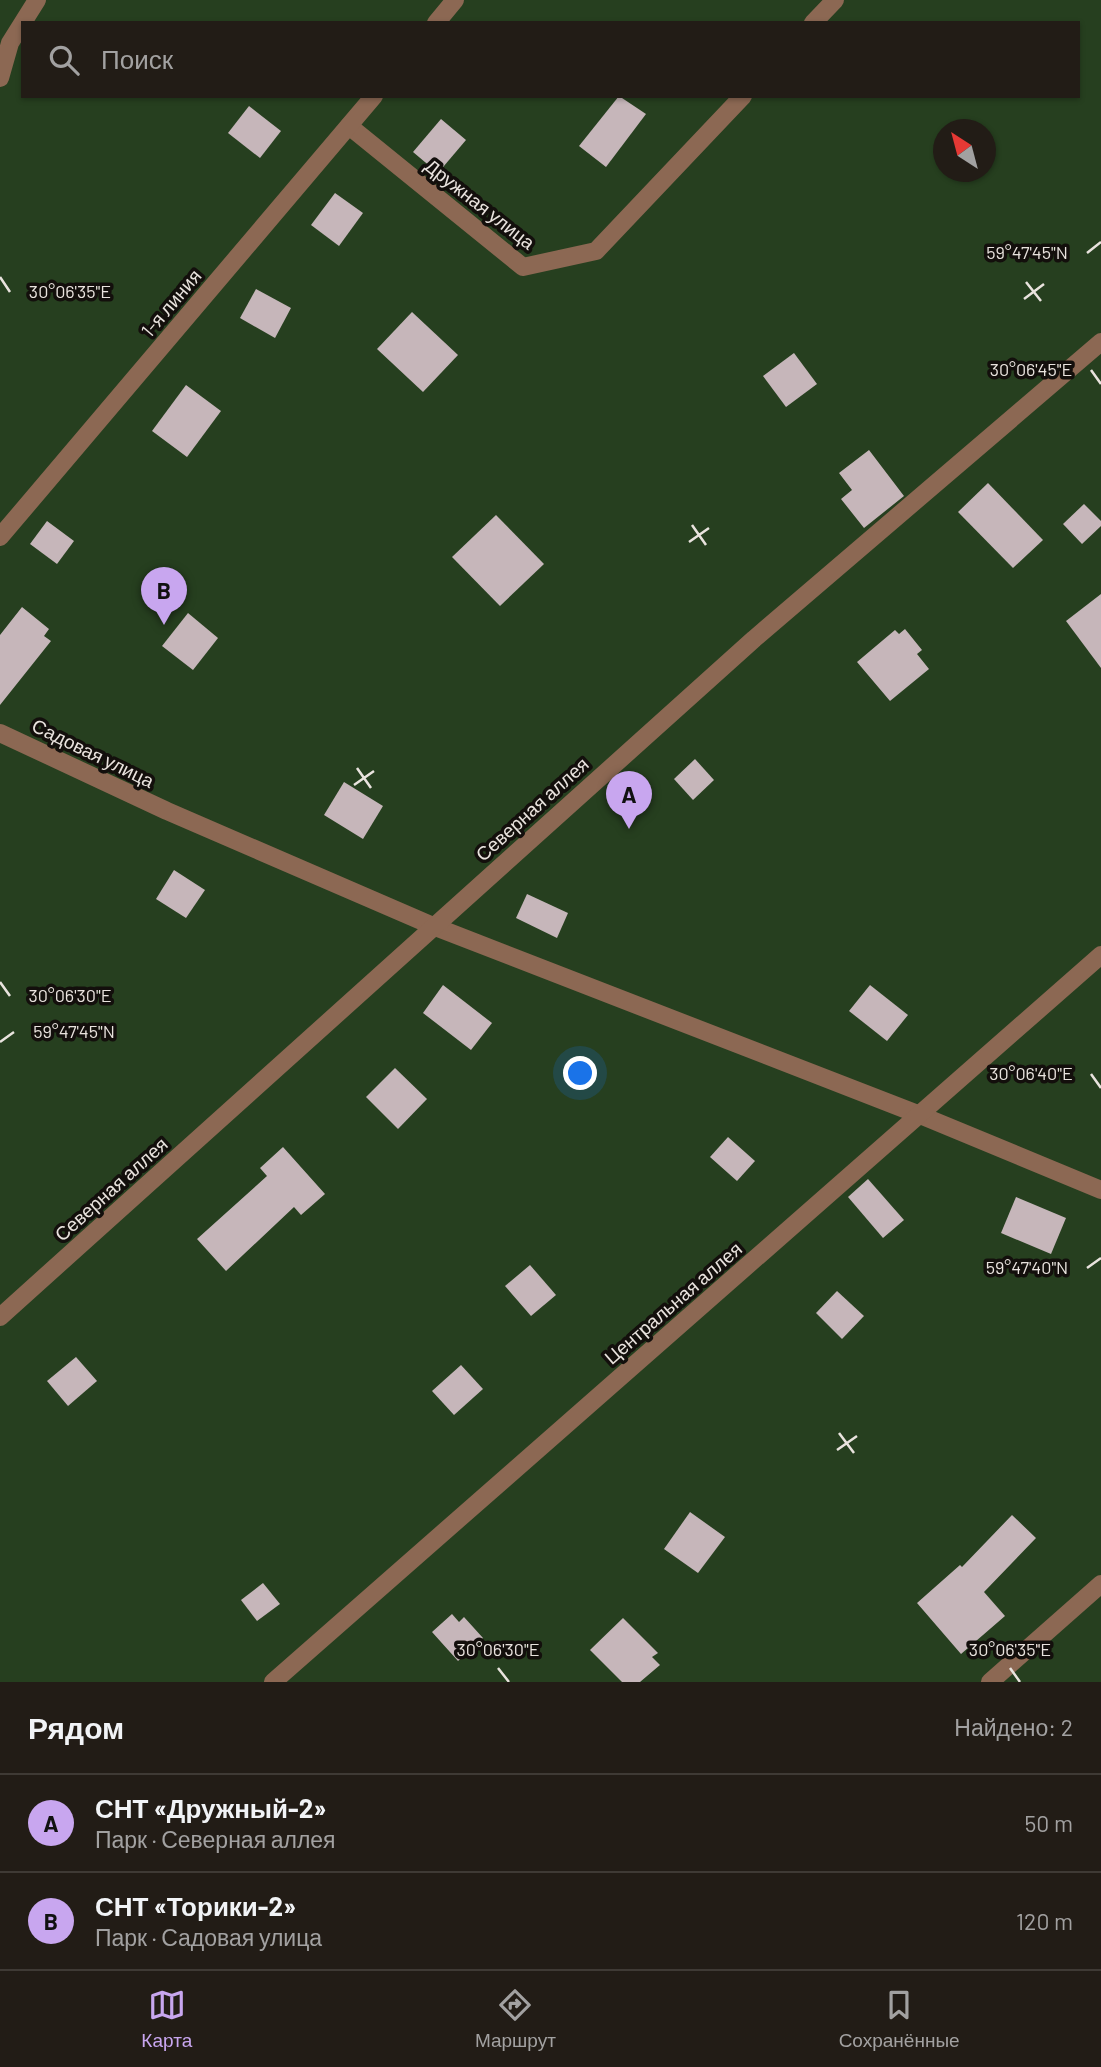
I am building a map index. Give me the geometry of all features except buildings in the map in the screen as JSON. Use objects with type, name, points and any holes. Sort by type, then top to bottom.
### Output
[{"type":"street","points":[[0,78],[5,36],[37,0]]},
{"type":"street","points":[[438,21],[455,0]]},
{"type":"street","points":[[815,21],[835,0]]},
{"type":"street","name":"1-я линия","points":[[0,537],[372,98]]},
{"type":"street","name":"Дружная улица","points":[[349,126],[523,267],[596,251],[741,98]]},
{"type":"street","name":"Северная аллея","points":[[0,1317],[754,639],[1101,342]]},
{"type":"street","name":"Садовая улица","points":[[0,733],[167,811],[433,926],[920,1115],[1101,1190]]},
{"type":"street","name":"Центральная аллея","points":[[272,1682],[1101,955]]},
{"type":"street","points":[[989,1682],[1101,1584]]},
{"type":"green space","points":[[0,0],[1101,0],[1101,1682],[0,1682]]},
{"type":"place","name":"СНТ «Торики-2»","points":[[164,625]]},
{"type":"place","name":"СНТ «Дружный-2»","points":[[629,829]]}]
